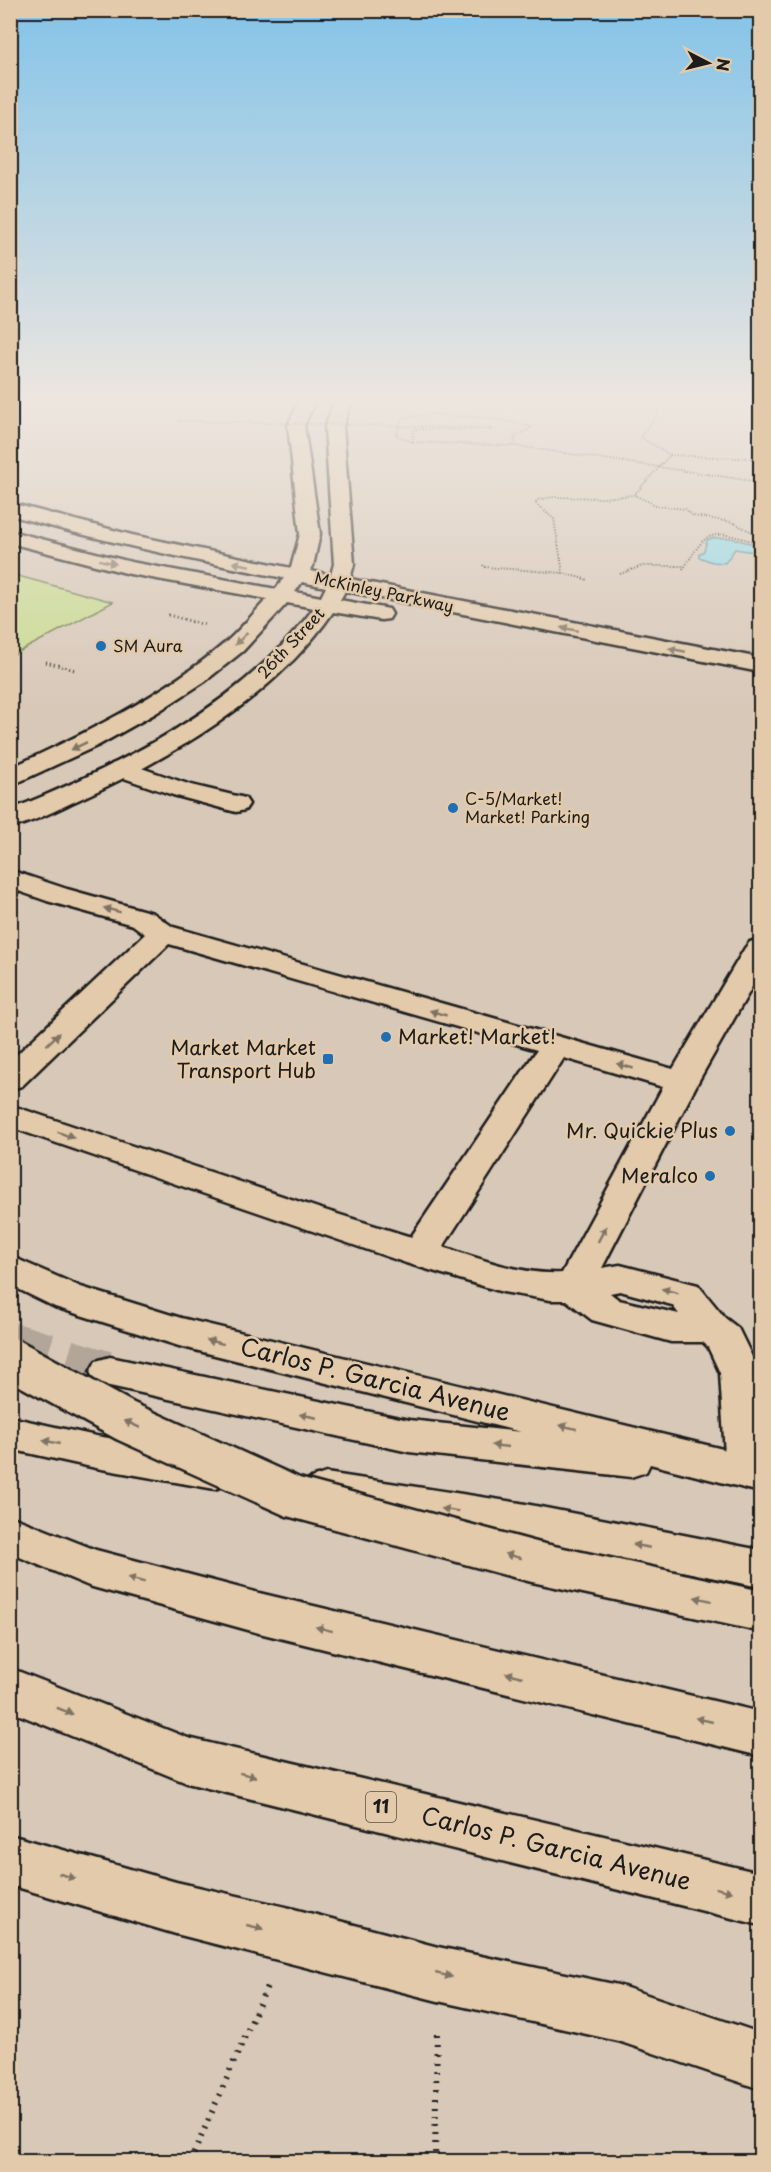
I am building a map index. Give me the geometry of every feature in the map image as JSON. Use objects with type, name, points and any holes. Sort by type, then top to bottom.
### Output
[{"type":"main road","name":"26th Street","points":[[10,778],[90,740],[148,708],[196,677],[235,646],[281,597],[298,575],[306,555],[310,534],[306,501]]},
{"type":"main road","name":"26th Street","points":[[10,820],[129,765],[206,719],[271,670],[314,623],[340,583],[344,556],[340,501]]},
{"type":"main road","name":"McKinley Parkway","points":[[10,509],[98,534],[760,665]]},
{"type":"main road","name":"McKinley Parkway","points":[[10,537],[130,568],[401,618]]},
{"type":"main road","points":[[502,637],[760,686]]},
{"type":"main road","points":[[129,765],[182,790],[242,799]]},
{"type":"main road","points":[[10,878],[57,895],[143,919],[163,933],[682,1082]]},
{"type":"main road","points":[[10,904],[57,895]]},
{"type":"main road","points":[[10,1079],[163,933]]},
{"type":"main road","points":[[574,1286],[682,1082],[736,993],[760,948]]},
{"type":"main road","points":[[419,1254],[555,1047]]},
{"type":"main road","points":[[10,1115],[419,1254],[503,1279],[550,1287],[574,1286],[606,1310],[671,1328],[711,1328],[724,1338],[740,1373],[754,1473]]},
{"type":"main road","name":"Carlos P. Garcia Avenue","points":[[10,1269],[68,1297],[178,1332],[754,1473]]},
{"type":"main road","points":[[10,1358],[125,1421],[293,1497],[534,1562],[760,1611]]},
{"type":"main road","name":"Carlos P. Garcia Avenue","points":[[110,1372],[409,1436],[754,1473]]},
{"type":"main road","points":[[10,1433],[96,1452],[520,1521],[760,1569]]},
{"type":"main road","points":[[10,1534],[89,1567],[259,1613],[760,1734]]},
{"type":"main road","name":"Carlos P. Garcia Avenue","points":[[10,1689],[187,1760],[760,1899]]},
{"type":"main road","points":[[10,1860],[176,1908],[438,1974],[618,2013],[760,2037]]},
{"type":"main road","points":[[618,2013],[760,2061]]},
{"type":"path","points":[[536,501],[535,503],[554,519],[562,573]]},
{"type":"path","points":[[648,501],[658,506],[684,509],[693,516],[732,522],[760,536]]},
{"type":"path","points":[[683,569],[704,540],[710,537],[729,536],[760,543]]},
{"type":"path","points":[[483,565],[484,567],[562,573],[588,580]]},
{"type":"path","points":[[620,574],[636,567],[686,566]]},
{"type":"path","points":[[168,615],[210,627]]},
{"type":"path","points":[[46,662],[75,670]]},
{"type":"path","points":[[190,2162],[290,1935]]},
{"type":"path","points":[[435,2162],[438,1974]]},
{"type":"green space","points":[[11,574],[113,602],[11,656]]},
{"type":"water","points":[[731,538],[760,546],[760,553],[735,549],[725,563],[712,562],[699,557],[699,554],[704,551],[707,540]]},
{"type":"tunnel","points":[[10,1342],[110,1372]]},
{"type":"place","name":"SM Aura","points":[[101,646]]},
{"type":"place","name":"C-5/Market! Market! Parking","points":[[453,808]]},
{"type":"place","name":"Market! Market!","points":[[386,1037]]},
{"type":"place","name":"Market Market Transport Hub","points":[[328,1059]]},
{"type":"place","name":"Mr. Quickie Plus","points":[[730,1131]]},
{"type":"place","name":"Meralco","points":[[710,1176]]}]
